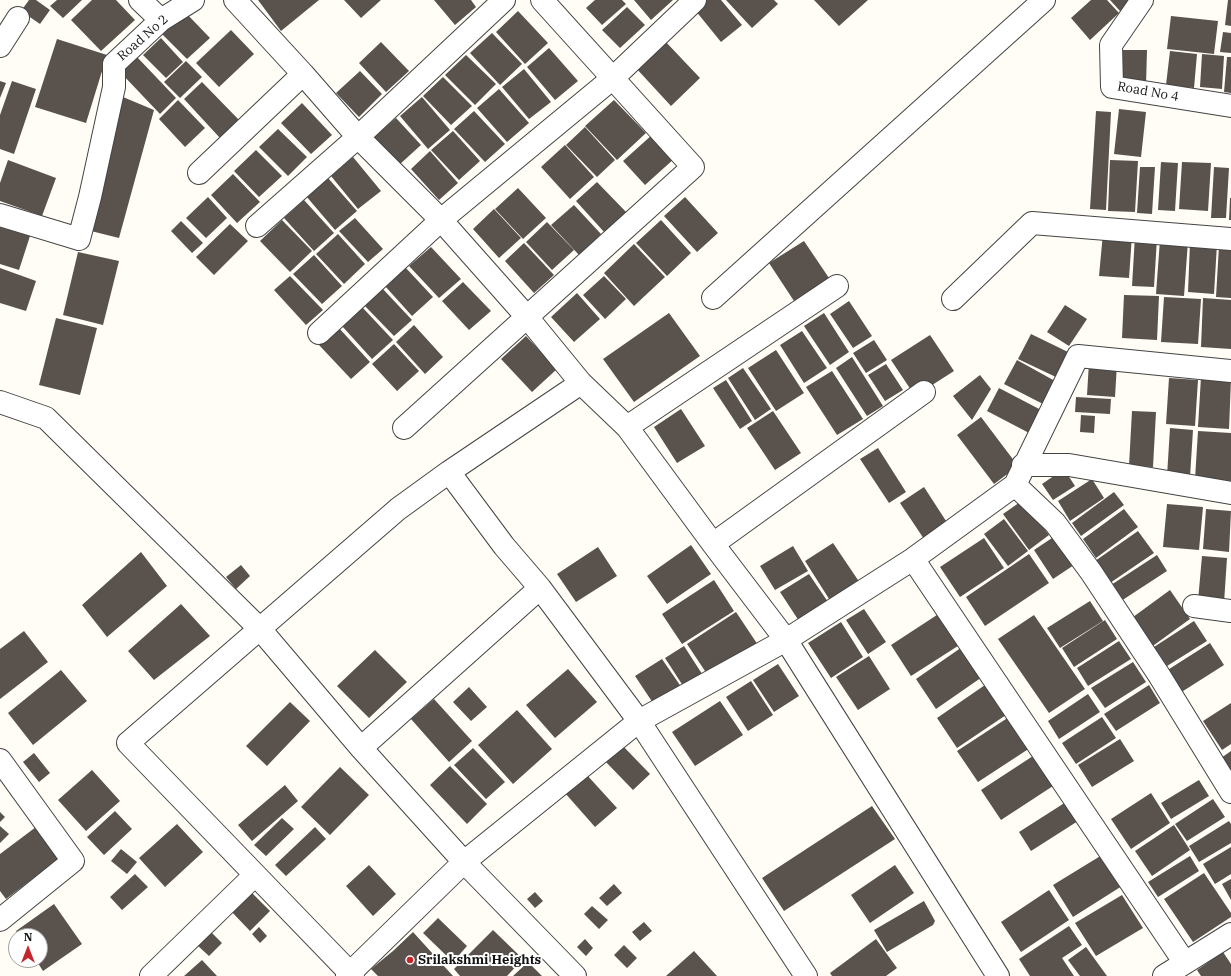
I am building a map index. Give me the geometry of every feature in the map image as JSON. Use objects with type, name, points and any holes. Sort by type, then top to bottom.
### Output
[{"type":"street","points":[[140,0],[161,20]]},
{"type":"street","name":"Road No 2","points":[[0,215],[79,239],[90,197],[114,87],[114,64],[161,20],[193,0]]},
{"type":"street","points":[[234,0],[303,74],[358,137],[441,220],[581,382],[627,427],[786,640],[998,976]]},
{"type":"street","points":[[257,226],[358,137],[504,0]]},
{"type":"street","points":[[404,428],[693,167],[542,0]]},
{"type":"street","points":[[319,333],[441,220],[613,78],[694,0]]},
{"type":"street","points":[[712,298],[1044,0]]},
{"type":"street","name":"Road No 4","points":[[1142,0],[1112,45],[1112,87],[1231,106]]},
{"type":"street","points":[[0,46],[18,18]]},
{"type":"street","points":[[199,173],[303,74]]},
{"type":"street","points":[[954,300],[1032,223],[1231,239]]},
{"type":"street","points":[[627,427],[837,286]]},
{"type":"street","points":[[581,382],[449,472],[398,509],[128,744],[350,975],[464,862],[639,721],[786,640],[913,559],[1014,485],[1078,356],[1231,371]]},
{"type":"street","points":[[713,544],[924,392]]},
{"type":"street","points":[[0,402],[46,418],[260,629],[361,748],[464,862],[575,976]]},
{"type":"street","points":[[1024,465],[1069,465],[1231,493]]},
{"type":"street","points":[[449,472],[504,546],[540,588],[639,721],[806,976]]},
{"type":"street","points":[[1014,485],[1055,523],[1091,572],[1158,675],[1231,792]]},
{"type":"street","points":[[913,559],[1185,963]]},
{"type":"street","points":[[361,748],[540,588]]},
{"type":"street","points":[[1194,606],[1231,611]]},
{"type":"street","points":[[0,760],[73,861],[0,920]]},
{"type":"street","points":[[151,976],[255,875]]},
{"type":"street","points":[[1164,976],[1231,934]]},
{"type":"building","points":[[29,0],[36,0],[50,10],[40,24],[21,11]]},
{"type":"building","points":[[57,0],[82,0],[63,18],[50,6]]},
{"type":"building","points":[[92,0],[116,0],[135,20],[101,51],[71,20]]},
{"type":"building","points":[[258,0],[319,0],[281,31]]},
{"type":"building","points":[[344,0],[381,0],[361,18]]},
{"type":"building","points":[[434,0],[471,0],[476,7],[455,25]]},
{"type":"building","points":[[595,0],[622,0],[626,4],[602,25],[586,8]]},
{"type":"building","points":[[634,0],[673,0],[651,20]]},
{"type":"building","points":[[707,0],[721,0],[742,25],[721,42],[695,10]]},
{"type":"building","points":[[726,0],[774,0],[778,4],[752,28]]},
{"type":"building","points":[[814,0],[868,0],[839,26]]},
{"type":"building","points":[[1091,0],[1107,0],[1119,13],[1090,40],[1071,18]]},
{"type":"building","points":[[1110,0],[1132,0],[1120,11]]},
{"type":"building","points":[[1228,0],[1231,0],[1231,26],[1225,25]]},
{"type":"building","points":[[627,7],[645,25],[620,48],[602,30]]},
{"type":"building","points":[[518,11],[548,43],[525,64],[496,32]]},
{"type":"building","points":[[185,12],[210,38],[187,59],[162,34]]},
{"type":"building","points":[[1171,16],[1218,21],[1214,54],[1167,49]]},
{"type":"building","points":[[231,30],[254,54],[219,87],[196,63]]},
{"type":"building","points":[[1223,32],[1231,33],[1231,53],[1220,52]]},
{"type":"building","points":[[492,33],[522,64],[500,85],[470,53]]},
{"type":"building","points":[[161,38],[183,62],[166,78],[143,55]]},
{"type":"building","points":[[57,39],[107,55],[86,123],[35,107]]},
{"type":"building","points":[[664,40],[700,78],[671,106],[635,67]]},
{"type":"building","points":[[381,42],[409,71],[386,92],[359,63]]},
{"type":"building","points":[[549,48],[578,81],[555,100],[527,67]]},
{"type":"building","points":[[1117,50],[1147,50],[1146,85],[1116,85]]},
{"type":"building","points":[[1170,51],[1197,54],[1194,88],[1166,85]]},
{"type":"building","points":[[1202,54],[1224,56],[1222,89],[1200,87]]},
{"type":"building","points":[[466,55],[496,84],[475,105],[445,75]]},
{"type":"building","points":[[137,57],[176,98],[160,114],[121,73]]},
{"type":"building","points":[[1227,57],[1231,57],[1231,93],[1224,92]]},
{"type":"building","points":[[186,61],[202,77],[180,98],[164,82]]},
{"type":"building","points":[[524,69],[551,102],[529,119],[502,87]]},
{"type":"building","points":[[360,71],[382,94],[359,117],[336,93]]},
{"type":"building","points":[[443,77],[472,106],[451,125],[423,96]]},
{"type":"building","points":[[0,81],[6,83],[0,98]]},
{"type":"building","points":[[12,81],[36,89],[14,154],[0,149],[0,115]]},
{"type":"building","points":[[202,82],[239,120],[220,138],[184,99]]},
{"type":"building","points":[[499,89],[529,123],[507,142],[477,108]]},
{"type":"building","points":[[123,97],[154,110],[119,238],[87,230]]},
{"type":"building","points":[[422,97],[450,130],[428,149],[400,116]]},
{"type":"building","points":[[178,100],[205,128],[185,147],[159,119]]},
{"type":"building","points":[[614,100],[646,133],[617,160],[585,126]]},
{"type":"building","points":[[302,103],[332,135],[311,154],[281,123]]},
{"type":"building","points":[[1119,109],[1146,112],[1141,157],[1114,154]]},
{"type":"building","points":[[474,111],[505,144],[485,162],[454,129]]},
{"type":"building","points":[[1096,111],[1111,112],[1106,210],[1090,209]]},
{"type":"building","points":[[396,118],[421,145],[399,165],[374,137]]},
{"type":"building","points":[[585,127],[615,160],[597,177],[566,145]]},
{"type":"building","points":[[278,129],[307,157],[288,176],[259,147]]},
{"type":"building","points":[[453,131],[480,161],[459,180],[431,150]]},
{"type":"building","points":[[653,134],[675,158],[645,185],[623,161]]},
{"type":"building","points":[[565,145],[594,177],[570,199],[541,167]]},
{"type":"building","points":[[256,150],[282,176],[259,197],[234,171]]},
{"type":"building","points":[[430,151],[458,183],[439,200],[411,169]]},
{"type":"building","points":[[353,157],[381,191],[358,209],[331,176]]},
{"type":"building","points":[[8,160],[56,178],[42,216],[0,201],[0,183]]},
{"type":"building","points":[[1110,160],[1138,161],[1135,212],[1108,211]]},
{"type":"building","points":[[1161,162],[1178,163],[1175,211],[1158,210]]},
{"type":"building","points":[[1182,162],[1211,163],[1208,211],[1179,209]]},
{"type":"building","points":[[1140,167],[1155,167],[1152,214],[1137,213]]},
{"type":"building","points":[[1214,167],[1229,168],[1226,218],[1211,218]]},
{"type":"building","points":[[233,174],[260,202],[237,223],[211,195]]},
{"type":"building","points":[[328,178],[357,211],[335,230],[306,196]]},
{"type":"building","points":[[597,182],[627,213],[605,233],[576,201]]},
{"type":"building","points":[[518,188],[546,218],[523,239],[495,209]]},
{"type":"building","points":[[208,197],[227,218],[206,238],[186,218]]},
{"type":"building","points":[[685,197],[718,233],[697,252],[664,216]]},
{"type":"building","points":[[1230,198],[1231,220],[1229,220]]},
{"type":"building","points":[[304,200],[334,233],[314,251],[284,218]]},
{"type":"building","points":[[574,205],[601,234],[579,255],[551,225]]},
{"type":"building","points":[[494,209],[521,238],[499,258],[473,229]]},
{"type":"building","points":[[355,218],[383,249],[368,262],[339,231]]},
{"type":"building","points":[[282,220],[312,251],[290,272],[260,241]]},
{"type":"building","points":[[661,220],[691,253],[667,276],[636,243]]},
{"type":"building","points":[[181,221],[203,243],[192,253],[171,231]]},
{"type":"building","points":[[547,222],[574,250],[552,270],[526,242]]},
{"type":"building","points":[[230,224],[248,241],[214,275],[196,257]]},
{"type":"building","points":[[0,227],[30,236],[19,270],[0,264]]},
{"type":"building","points":[[1103,233],[1132,235],[1129,278],[1099,276]]},
{"type":"building","points":[[338,234],[365,264],[344,284],[316,254]]},
{"type":"building","points":[[1135,236],[1157,238],[1154,287],[1132,286]]},
{"type":"building","points":[[1160,240],[1188,241],[1184,296],[1156,294]]},
{"type":"building","points":[[804,241],[829,278],[794,301],[769,263]]},
{"type":"building","points":[[524,243],[554,275],[534,293],[505,261]]},
{"type":"building","points":[[1190,243],[1217,244],[1214,294],[1188,292]]},
{"type":"building","points":[[634,244],[665,277],[634,306],[604,273]]},
{"type":"building","points":[[1219,246],[1231,247],[1231,298],[1216,297]]},
{"type":"building","points":[[431,247],[461,279],[439,298],[409,266]]},
{"type":"building","points":[[78,252],[119,261],[103,325],[63,315]]},
{"type":"building","points":[[314,255],[342,286],[322,304],[293,274]]},
{"type":"building","points":[[405,267],[433,297],[412,316],[385,286]]},
{"type":"building","points":[[0,268],[36,281],[26,311],[0,303]]},
{"type":"building","points":[[290,276],[323,310],[306,325],[274,290]]},
{"type":"building","points":[[604,276],[626,299],[605,319],[583,295]]},
{"type":"building","points":[[463,282],[491,311],[469,330],[442,301]]},
{"type":"building","points":[[381,287],[412,320],[394,336],[363,304]]},
{"type":"building","points":[[577,293],[600,319],[574,342],[551,317]]},
{"type":"building","points":[[1124,295],[1159,296],[1157,340],[1122,338]]},
{"type":"building","points":[[1164,297],[1201,299],[1198,344],[1161,342]]},
{"type":"building","points":[[1203,298],[1231,300],[1231,349],[1201,347]]},
{"type":"building","points":[[849,301],[872,336],[853,348],[830,314]]},
{"type":"building","points":[[1065,305],[1087,319],[1069,346],[1047,332]]},
{"type":"building","points":[[362,307],[393,340],[372,359],[342,326]]},
{"type":"building","points":[[669,313],[700,356],[634,402],[603,359]]},
{"type":"building","points":[[824,313],[849,352],[830,365],[804,326]]},
{"type":"building","points":[[56,318],[97,328],[80,395],[39,385]]},
{"type":"building","points":[[414,325],[443,357],[425,374],[396,342]]},
{"type":"building","points":[[338,327],[370,362],[351,379],[319,345]]},
{"type":"building","points":[[802,331],[827,368],[804,383],[780,345]]},
{"type":"building","points":[[1031,334],[1070,353],[1058,378],[1018,359]]},
{"type":"building","points":[[930,335],[954,371],[915,396],[891,360]]},
{"type":"building","points":[[526,336],[557,369],[532,392],[501,359]]},
{"type":"building","points":[[874,340],[887,360],[866,373],[853,353]]},
{"type":"building","points":[[394,344],[419,371],[397,391],[372,364]]},
{"type":"building","points":[[776,350],[804,393],[776,411],[748,368]]},
{"type":"building","points":[[852,357],[883,406],[867,416],[836,368]]},
{"type":"building","points":[[1017,360],[1055,381],[1043,404],[1004,384]]},
{"type":"building","points":[[1089,362],[1117,364],[1115,397],[1087,395]]},
{"type":"building","points":[[886,364],[903,390],[885,401],[868,375]]},
{"type":"building","points":[[743,368],[771,409],[755,420],[728,378]]},
{"type":"building","points":[[832,371],[863,419],[837,435],[806,387]]},
{"type":"building","points":[[980,375],[991,389],[972,420],[953,396]]},
{"type":"building","points":[[1201,377],[1231,379],[1229,429],[1198,427]]},
{"type":"building","points":[[1169,378],[1198,380],[1195,426],[1166,424]]},
{"type":"building","points":[[726,380],[752,421],[740,429],[713,388]]},
{"type":"building","points":[[999,388],[1043,411],[1031,434],[987,411]]},
{"type":"building","points":[[1076,397],[1111,399],[1110,414],[1075,412]]},
{"type":"building","points":[[681,409],[705,446],[677,463],[654,427]]},
{"type":"building","points":[[773,411],[801,453],[775,470],[747,428]]},
{"type":"building","points":[[1132,411],[1156,412],[1153,467],[1129,466]]},
{"type":"building","points":[[1081,415],[1095,416],[1094,433],[1080,432]]},
{"type":"building","points":[[981,417],[1018,466],[994,484],[957,435]]},
{"type":"building","points":[[1170,428],[1193,430],[1190,477],[1167,476]]},
{"type":"building","points":[[1198,431],[1231,433],[1231,481],[1195,479]]},
{"type":"building","points":[[878,448],[906,492],[889,503],[860,459]]},
{"type":"building","points":[[1064,469],[1075,486],[1053,500],[1042,484]]},
{"type":"building","points":[[1092,479],[1104,498],[1070,521],[1058,501]]},
{"type":"building","points":[[924,487],[948,524],[924,539],[900,503]]},
{"type":"building","points":[[1114,492],[1124,505],[1081,536],[1072,523]]},
{"type":"building","points":[[1023,500],[1049,535],[1029,550],[1003,514]]},
{"type":"building","points":[[1167,504],[1203,507],[1199,550],[1163,547]]},
{"type":"building","points":[[1124,509],[1138,527],[1096,558],[1083,539]]},
{"type":"building","points":[[1206,509],[1231,511],[1229,552],[1203,549]]},
{"type":"building","points":[[1004,519],[1028,551],[1008,566],[984,534]]},
{"type":"building","points":[[1138,531],[1154,553],[1110,583],[1095,561]]},
{"type":"building","points":[[1055,536],[1074,565],[1053,579],[1034,550]]},
{"type":"building","points":[[984,538],[1004,568],[960,597],[940,567]]},
{"type":"building","points":[[833,543],[860,583],[831,602],[805,561]]},
{"type":"building","points":[[691,545],[711,574],[667,604],[647,576]]},
{"type":"building","points":[[793,546],[808,571],[775,590],[760,566]]},
{"type":"building","points":[[598,547],[617,576],[576,602],[557,574]]},
{"type":"building","points":[[141,552],[167,586],[107,637],[82,605]]},
{"type":"building","points":[[1029,554],[1049,583],[985,626],[966,597]]},
{"type":"building","points":[[1157,555],[1167,571],[1121,601],[1111,585]]},
{"type":"building","points":[[1202,556],[1227,558],[1224,603],[1198,601]]},
{"type":"building","points":[[241,565],[250,576],[236,589],[226,577]]},
{"type":"building","points":[[809,574],[828,602],[799,621],[780,592]]},
{"type":"building","points":[[714,580],[734,611],[682,644],[662,614]]},
{"type":"building","points":[[1170,590],[1190,619],[1150,648],[1129,620]]},
{"type":"building","points":[[1090,601],[1103,621],[1060,648],[1047,628]]},
{"type":"building","points":[[181,604],[210,636],[154,680],[128,651]]},
{"type":"building","points":[[864,609],[886,642],[868,654],[846,620]]},
{"type":"building","points":[[736,612],[758,645],[709,677],[687,644]]},
{"type":"building","points":[[940,613],[961,644],[911,676],[891,645]]},
{"type":"building","points":[[1034,615],[1085,689],[1049,713],[998,639]]},
{"type":"building","points":[[1105,620],[1117,639],[1074,667],[1062,648]]},
{"type":"building","points":[[1194,621],[1207,641],[1167,666],[1154,647]]},
{"type":"building","points":[[841,622],[863,657],[831,678],[808,643]]},
{"type":"building","points":[[24,631],[48,662],[0,699],[0,649]]},
{"type":"building","points":[[1119,641],[1131,659],[1088,686],[1077,668]]},
{"type":"building","points":[[1210,643],[1224,665],[1180,693],[1166,671]]},
{"type":"building","points":[[965,645],[985,675],[936,709],[916,679]]},
{"type":"building","points":[[684,646],[706,680],[687,692],[665,658]]},
{"type":"building","points":[[375,650],[407,682],[369,718],[337,686]]},
{"type":"building","points":[[869,656],[890,689],[858,710],[836,677]]},
{"type":"building","points":[[662,659],[684,691],[657,709],[635,676]]},
{"type":"building","points":[[1133,662],[1146,682],[1105,708],[1091,688]]},
{"type":"building","points":[[778,664],[799,696],[774,712],[753,680]]},
{"type":"building","points":[[568,669],[597,702],[555,738],[526,705]]},
{"type":"building","points":[[61,670],[87,701],[33,745],[8,713]]},
{"type":"building","points":[[751,681],[773,715],[748,731],[726,697]]},
{"type":"building","points":[[985,685],[1006,715],[957,748],[937,718]]},
{"type":"building","points":[[1149,685],[1160,703],[1116,731],[1104,714]]},
{"type":"building","points":[[469,687],[487,707],[471,721],[453,702]]},
{"type":"building","points":[[1088,694],[1100,712],[1059,739],[1048,721]]},
{"type":"building","points":[[434,699],[472,741],[449,762],[411,719]]},
{"type":"building","points":[[720,701],[743,735],[695,766],[672,732]]},
{"type":"building","points":[[290,702],[310,721],[267,766],[246,746]]},
{"type":"building","points":[[1231,703],[1231,744],[1222,750],[1203,721]]},
{"type":"building","points":[[517,710],[552,749],[513,784],[478,745]]},
{"type":"building","points":[[1009,717],[1030,748],[978,782],[957,751]]},
{"type":"building","points":[[1102,717],[1116,738],[1076,764],[1062,743]]},
{"type":"building","points":[[1120,739],[1134,761],[1092,787],[1078,765]]},
{"type":"building","points":[[621,744],[650,774],[633,790],[604,760]]},
{"type":"building","points":[[473,748],[505,782],[486,799],[454,765]]},
{"type":"building","points":[[1231,751],[1231,774],[1221,758]]},
{"type":"building","points":[[34,753],[50,773],[39,782],[23,762]]},
{"type":"building","points":[[1033,756],[1053,786],[1001,820],[981,790]]},
{"type":"building","points":[[450,766],[487,804],[467,824],[430,785]]},
{"type":"building","points":[[340,767],[369,795],[330,835],[301,807]]},
{"type":"building","points":[[92,770],[120,801],[86,831],[58,800]]},
{"type":"building","points":[[586,774],[617,808],[595,827],[565,793]]},
{"type":"building","points":[[1199,780],[1209,796],[1171,819],[1161,803]]},
{"type":"building","points":[[285,785],[298,801],[252,841],[238,825]]},
{"type":"building","points":[[1151,793],[1170,823],[1131,849],[1111,819]]},
{"type":"building","points":[[1213,799],[1225,817],[1187,841],[1175,824]]},
{"type":"building","points":[[1066,802],[1078,821],[1031,851],[1019,832]]},
{"type":"building","points":[[872,806],[895,839],[784,911],[762,878]]},
{"type":"building","points":[[115,811],[132,829],[104,855],[87,837]]},
{"type":"building","points":[[0,812],[5,817],[0,822]]},
{"type":"building","points":[[282,818],[294,829],[266,856],[254,845]]},
{"type":"building","points":[[1229,821],[1231,824],[1231,843],[1199,862],[1189,846]]},
{"type":"building","points":[[40,824],[64,855],[6,899],[0,891],[0,854]]},
{"type":"building","points":[[177,824],[203,852],[165,887],[139,858]]},
{"type":"building","points":[[1174,825],[1190,850],[1152,876],[1135,851]]},
{"type":"building","points":[[0,826],[9,834],[0,843]]},
{"type":"building","points":[[315,827],[326,839],[286,876],[275,865]]},
{"type":"building","points":[[1231,847],[1231,874],[1215,884],[1203,864]]},
{"type":"building","points":[[121,849],[137,862],[127,874],[111,861]]},
{"type":"building","points":[[1102,855],[1122,886],[1073,917],[1053,885]]},
{"type":"building","points":[[1190,856],[1199,871],[1158,897],[1148,882]]},
{"type":"building","points":[[369,865],[396,894],[373,916],[346,886]]},
{"type":"building","points":[[895,865],[914,893],[870,923],[851,895]]},
{"type":"building","points":[[1204,873],[1231,913],[1231,917],[1193,942],[1164,899]]},
{"type":"building","points":[[135,874],[148,887],[122,910],[110,897]]},
{"type":"building","points":[[1231,879],[1231,900],[1222,884]]},
{"type":"building","points":[[614,884],[622,893],[607,906],[599,898]]},
{"type":"building","points":[[249,890],[270,911],[250,931],[229,909]]},
{"type":"building","points":[[1049,890],[1069,920],[1021,952],[1001,922]]},
{"type":"building","points":[[535,892],[543,901],[535,908],[527,899]]},
{"type":"building","points":[[1122,895],[1143,928],[1096,956],[1075,923]]},
{"type":"building","points":[[924,901],[935,921],[933,925],[887,952],[874,930]]},
{"type":"building","points":[[54,904],[82,944],[48,968],[48,928],[20,928]]},
{"type":"building","points":[[592,906],[608,920],[599,929],[584,914]]},
{"type":"building","points":[[438,918],[467,946],[453,962],[423,933]]},
{"type":"building","points":[[644,922],[652,931],[640,941],[632,932]]},
{"type":"building","points":[[1069,926],[1082,945],[1062,958],[1074,976],[1030,976],[1019,959]]},
{"type":"building","points":[[259,927],[267,936],[260,943],[252,934]]},
{"type":"building","points":[[493,930],[523,959],[507,976],[460,976],[454,969]]},
{"type":"building","points":[[211,932],[222,943],[209,956],[197,945]]},
{"type":"building","name":"Srilakshmi Heights","points":[[413,932],[453,976],[378,976],[371,969]]},
{"type":"building","points":[[585,939],[593,948],[586,956],[577,947]]},
{"type":"building","points":[[876,939],[897,968],[886,976],[832,976],[830,973]]},
{"type":"building","points":[[624,945],[637,958],[627,968],[614,955]]},
{"type":"building","points":[[1086,947],[1107,976],[1080,976],[1068,960]]},
{"type":"building","points":[[694,951],[717,976],[666,976]]},
{"type":"building","points":[[1223,952],[1231,964],[1231,976],[1201,976],[1197,970]]},
{"type":"building","points":[[202,960],[217,976],[184,976]]},
{"type":"building","points":[[528,962],[542,976],[513,976]]},
{"type":"place","name":"Srilakshmi Heights","points":[[410,960]]}]
